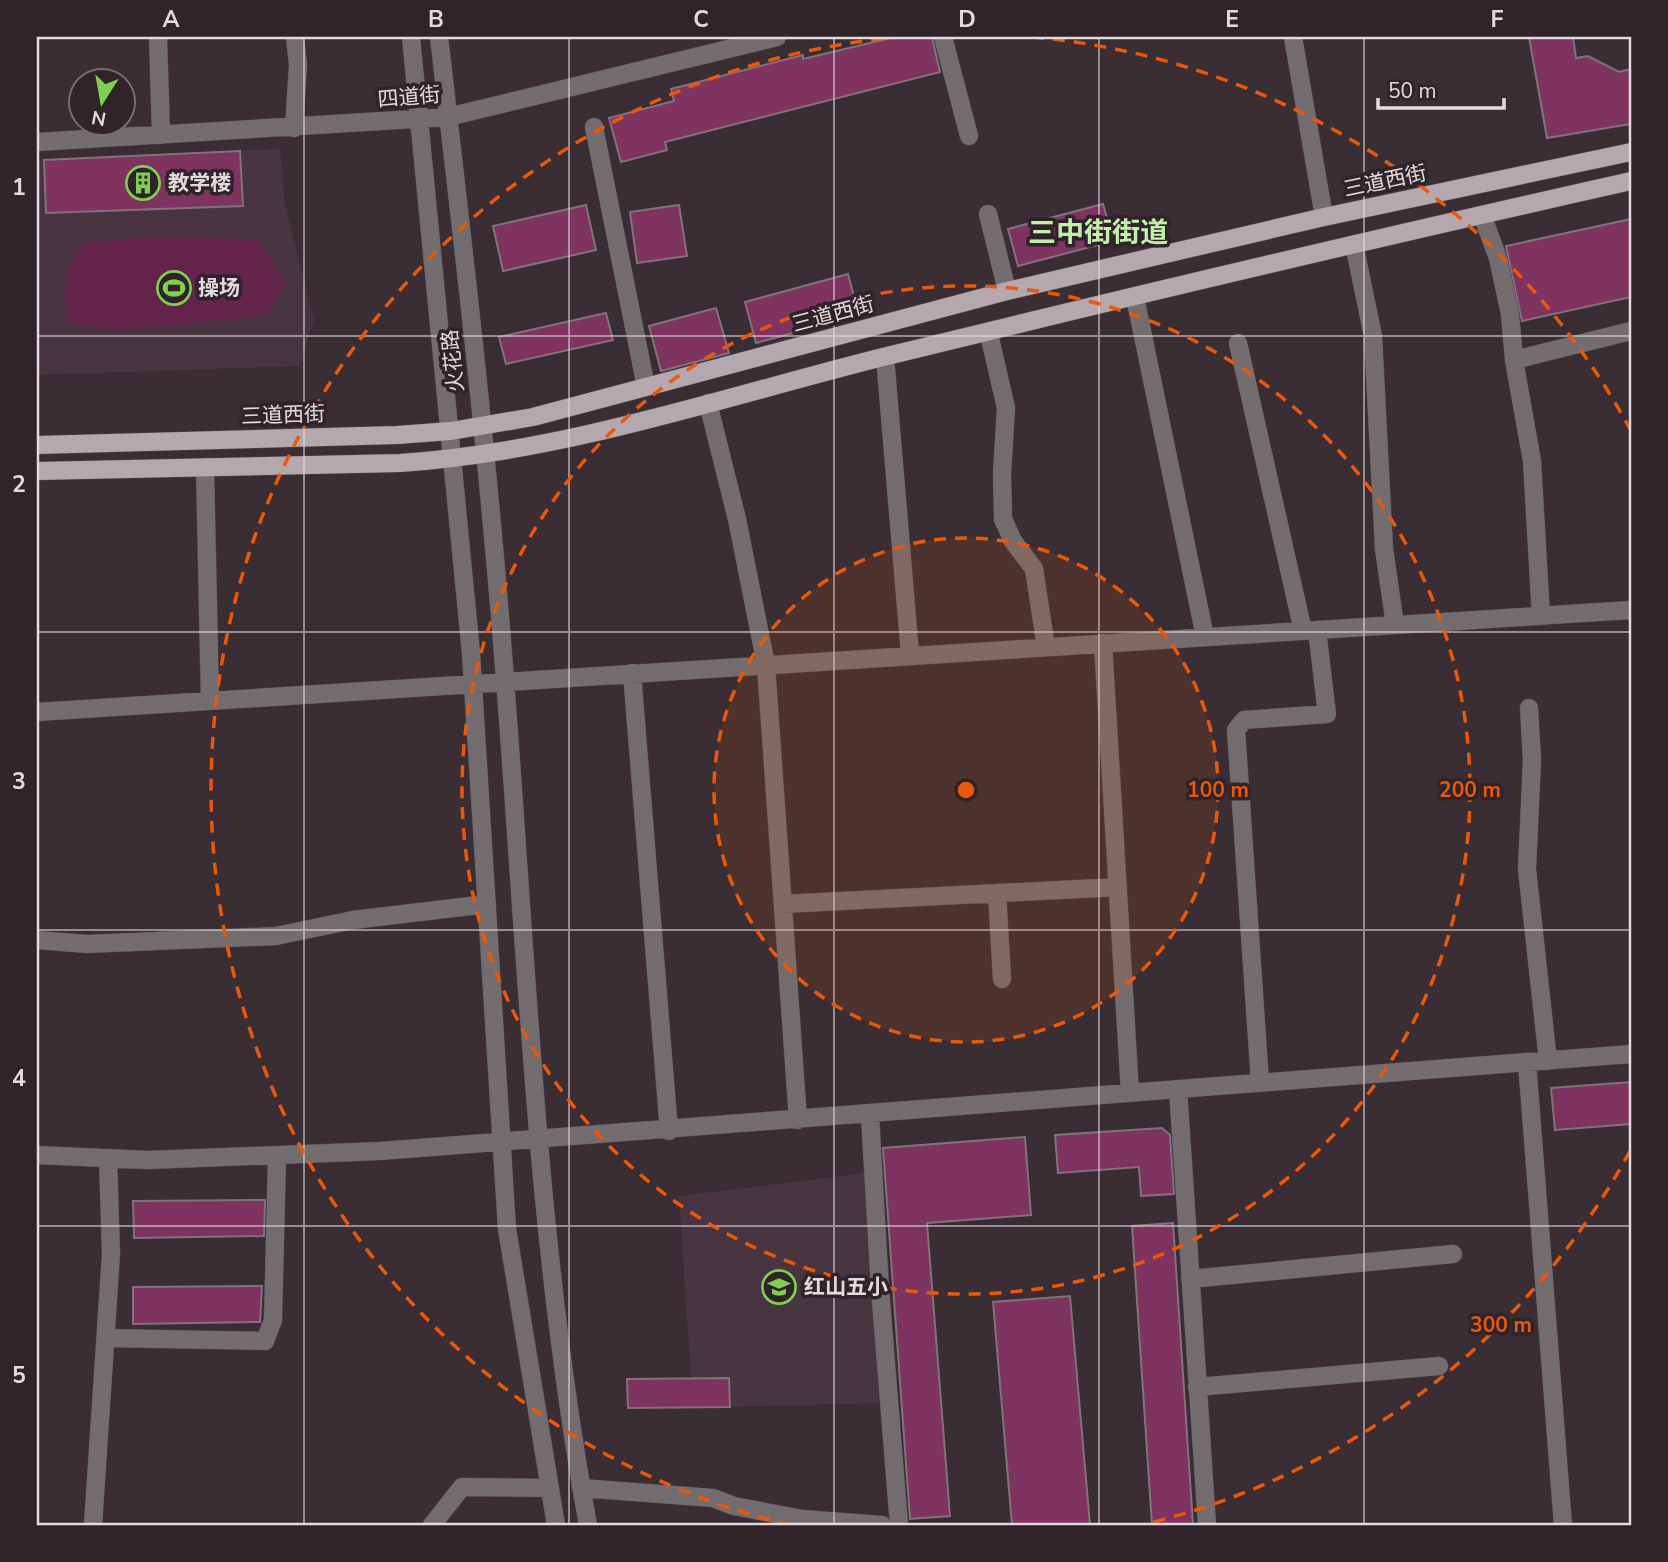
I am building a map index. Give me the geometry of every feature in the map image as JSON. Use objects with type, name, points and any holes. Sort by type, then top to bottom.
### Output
[{"type":"main road","name":"三道西街","points":[[37,445],[397,435],[483,426],[533,417],[1007,291],[1324,217],[1631,152]]},
{"type":"main road","points":[[37,471],[454,459],[540,447],[885,357],[1354,244],[1631,181]]},
{"type":"street","points":[[158,37],[161,135]]},
{"type":"street","points":[[294,128],[298,65],[295,37]]},
{"type":"street","points":[[411,37],[454,459],[473,684],[507,1229],[556,1525]]},
{"type":"street","name":"火花路","points":[[439,37],[486,455],[506,682],[537,1141],[566,1401],[588,1525]]},
{"type":"street","name":"四道街","points":[[37,142],[419,121],[448,117],[777,37]]},
{"type":"street","points":[[943,37],[969,136]]},
{"type":"street","points":[[1293,37],[1324,217]]},
{"type":"street","points":[[594,127],[646,387]]},
{"type":"street","points":[[988,214],[1007,291]]},
{"type":"street","points":[[1482,215],[1497,258],[1508,303],[1514,360],[1532,461],[1541,616]]},
{"type":"street","points":[[1354,244],[1373,336],[1384,549],[1395,625]]},
{"type":"street","points":[[1135,297],[1205,637]]},
{"type":"street","points":[[1514,360],[1631,331]]},
{"type":"street","points":[[989,334],[1006,408],[1003,519],[1013,541],[1034,569],[1046,647]]},
{"type":"street","points":[[1238,343],[1310,630],[1327,714],[1244,720],[1236,730],[1260,1082]]},
{"type":"street","points":[[885,357],[910,654]]},
{"type":"street","points":[[708,403],[737,519],[766,665],[798,1120]]},
{"type":"street","points":[[205,467],[210,701]]},
{"type":"street","points":[[37,712],[910,654],[1631,610]]},
{"type":"street","points":[[1103,643],[1130,1093]]},
{"type":"street","points":[[632,673],[669,1131]]},
{"type":"street","points":[[1528,708],[1532,760],[1527,869],[1548,1060]]},
{"type":"street","points":[[783,904],[1118,887]]},
{"type":"street","points":[[997,893],[1002,979]]},
{"type":"street","points":[[37,940],[88,944],[276,936],[353,920],[487,904]]},
{"type":"street","points":[[37,1154],[108,1158],[276,1157],[537,1141],[1631,1054]]},
{"type":"street","points":[[1527,1062],[1563,1525]]},
{"type":"street","points":[[1178,1089],[1206,1525]]},
{"type":"street","points":[[870,1115],[880,1289],[899,1525]]},
{"type":"street","points":[[106,1338],[265,1341],[273,1320],[276,1157]]},
{"type":"street","points":[[93,1525],[111,1254],[108,1158]]},
{"type":"street","points":[[1190,1279],[1453,1254]]},
{"type":"street","points":[[1197,1387],[1439,1366]]},
{"type":"street","points":[[432,1525],[462,1487],[549,1488]]},
{"type":"street","points":[[581,1488],[713,1498],[734,1506],[802,1520],[882,1525]]},
{"type":"shaded area","points":[[280,149],[285,205],[314,320],[300,366],[37,375],[37,160]]},
{"type":"shaded area","name":"操场","points":[[156,237],[257,239],[286,283],[267,315],[114,331],[70,323],[66,281],[71,262],[84,242]]},
{"type":"shaded area","name":"红山五小","points":[[866,1173],[879,1403],[730,1407],[729,1378],[691,1378],[679,1196]]},
{"type":"building","points":[[895,37],[932,37],[940,72],[665,142],[667,150],[621,162],[609,118],[674,101],[671,89],[803,55],[803,59]]},
{"type":"building","points":[[1529,37],[1573,37],[1576,58],[1588,56],[1619,72],[1631,69],[1631,124],[1547,138]]},
{"type":"building","name":"教学楼","points":[[240,151],[243,206],[46,213],[44,160]]},
{"type":"building","points":[[1103,204],[1113,241],[1018,266],[1008,229]]},
{"type":"building","points":[[586,205],[596,250],[503,271],[493,226]]},
{"type":"building","points":[[679,205],[687,256],[637,263],[630,212]]},
{"type":"building","points":[[1631,219],[1631,297],[1522,321],[1506,246]]},
{"type":"building","points":[[848,274],[859,315],[756,343],[745,302]]},
{"type":"building","points":[[716,308],[729,353],[661,371],[649,326]]},
{"type":"building","points":[[606,313],[613,340],[506,364],[499,337]]},
{"type":"building","points":[[1631,1082],[1631,1124],[1555,1130],[1551,1088]]},
{"type":"building","points":[[1162,1128],[1170,1135],[1174,1194],[1141,1196],[1139,1167],[1058,1173],[1055,1135]]},
{"type":"building","points":[[1025,1137],[1031,1215],[927,1223],[950,1516],[910,1519],[883,1148]]},
{"type":"building","points":[[265,1200],[264,1236],[134,1238],[133,1201]]},
{"type":"building","points":[[1173,1223],[1193,1525],[1152,1525],[1132,1226]]},
{"type":"building","points":[[262,1286],[260,1322],[133,1324],[133,1287]]},
{"type":"building","points":[[1070,1296],[1090,1525],[1012,1525],[993,1302]]},
{"type":"building","points":[[729,1378],[730,1407],[628,1408],[627,1379]]},
{"type":"place","name":"教学楼","points":[[143,183]]},
{"type":"place","name":"操场","points":[[174,288]]},
{"type":"place","name":"红山五小","points":[[779,1287]]},
{"type":"district","name":"三中街街道","points":[[1098,233]]}]
